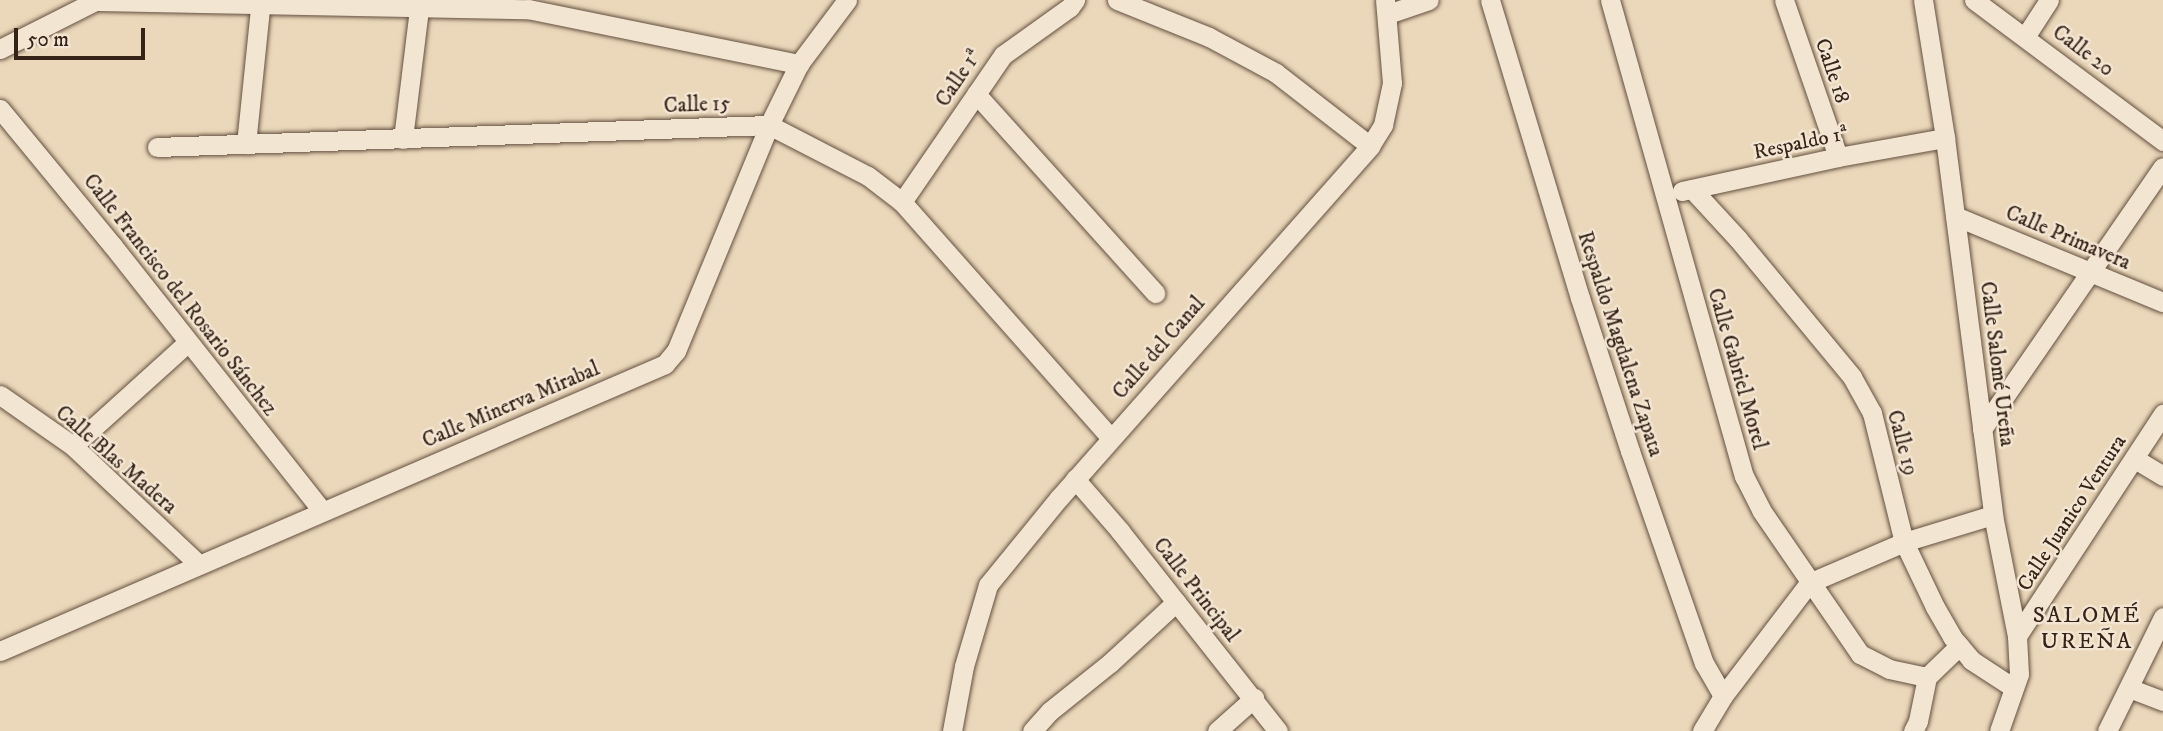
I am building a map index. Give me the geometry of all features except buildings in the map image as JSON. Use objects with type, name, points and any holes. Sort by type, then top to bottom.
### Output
[{"type":"street","name":"Calle Minerva Mirabal","points":[[0,651],[665,364],[676,351],[769,125],[799,64],[847,0]]},
{"type":"street","name":"Calle 1ª","points":[[902,202],[1003,55],[1070,7],[1075,0]]},
{"type":"street","points":[[1117,0],[1209,37],[1276,73],[1370,146]]},
{"type":"street","points":[[1386,7],[1429,0]]},
{"type":"street","name":"Respaldo Magdalena Zapata","points":[[1490,0],[1563,245],[1630,451],[1704,663],[1723,696]]},
{"type":"street","name":"Calle Gabriel Morel","points":[[1610,0],[1744,476],[1761,510],[1860,654],[1889,669],[1927,677]]},
{"type":"street","name":"Calle 18","points":[[1784,0],[1838,157]]},
{"type":"street","name":"Calle Salomé Ureña","points":[[1923,0],[1945,138],[1993,515],[2017,636],[2019,674],[1999,731]]},
{"type":"street","name":"Calle 20","points":[[1974,0],[2163,141]]},
{"type":"street","points":[[2025,37],[2049,0]]},
{"type":"street","points":[[0,49],[95,1],[420,4],[528,9],[799,64]]},
{"type":"street","points":[[246,144],[261,2]]},
{"type":"street","points":[[403,139],[420,4]]},
{"type":"street","name":"Calle del Canal","points":[[951,731],[964,666],[988,585],[1075,479],[1370,146],[1383,125],[1392,83],[1386,7]]},
{"type":"street","points":[[976,94],[1155,293]]},
{"type":"street","name":"Calle Francisco del Rosario Sánchez","points":[[0,109],[16,125],[322,511]]},
{"type":"street","name":"Calle 15","points":[[158,148],[769,125],[868,176],[902,202],[1111,438]]},
{"type":"street","name":"Respaldo 1ª","points":[[1666,194],[1838,157],[1945,138]]},
{"type":"street","points":[[1982,429],[2163,167]]},
{"type":"street","name":"Calle 19","points":[[1692,189],[1852,377],[1872,413],[1904,542],[1935,607],[1971,660],[2014,688]]},
{"type":"street","name":"Calle Primavera","points":[[1955,216],[2163,302]]},
{"type":"street","points":[[73,446],[188,342]]},
{"type":"street","name":"Calle Blas Madera","points":[[0,395],[73,446],[198,564]]},
{"type":"street","name":"Calle Juanico Ventura","points":[[2017,636],[2163,414]]},
{"type":"street","points":[[2135,459],[2163,476]]},
{"type":"street","name":"Calle Principal","points":[[1075,479],[1278,731]]},
{"type":"street","points":[[1702,731],[1723,696],[1809,583],[1904,542],[1993,515]]},
{"type":"street","points":[[1031,731],[1050,711],[1110,663],[1176,603]]},
{"type":"street","points":[[2108,731],[2163,617]]},
{"type":"street","points":[[1913,731],[1918,721],[1927,677],[1959,646]]},
{"type":"street","points":[[2129,688],[2163,701]]},
{"type":"street","points":[[1217,731],[1254,698]]},
{"type":"district","name":"SALOMÉ UREÑA","points":[[2087,629]]}]
